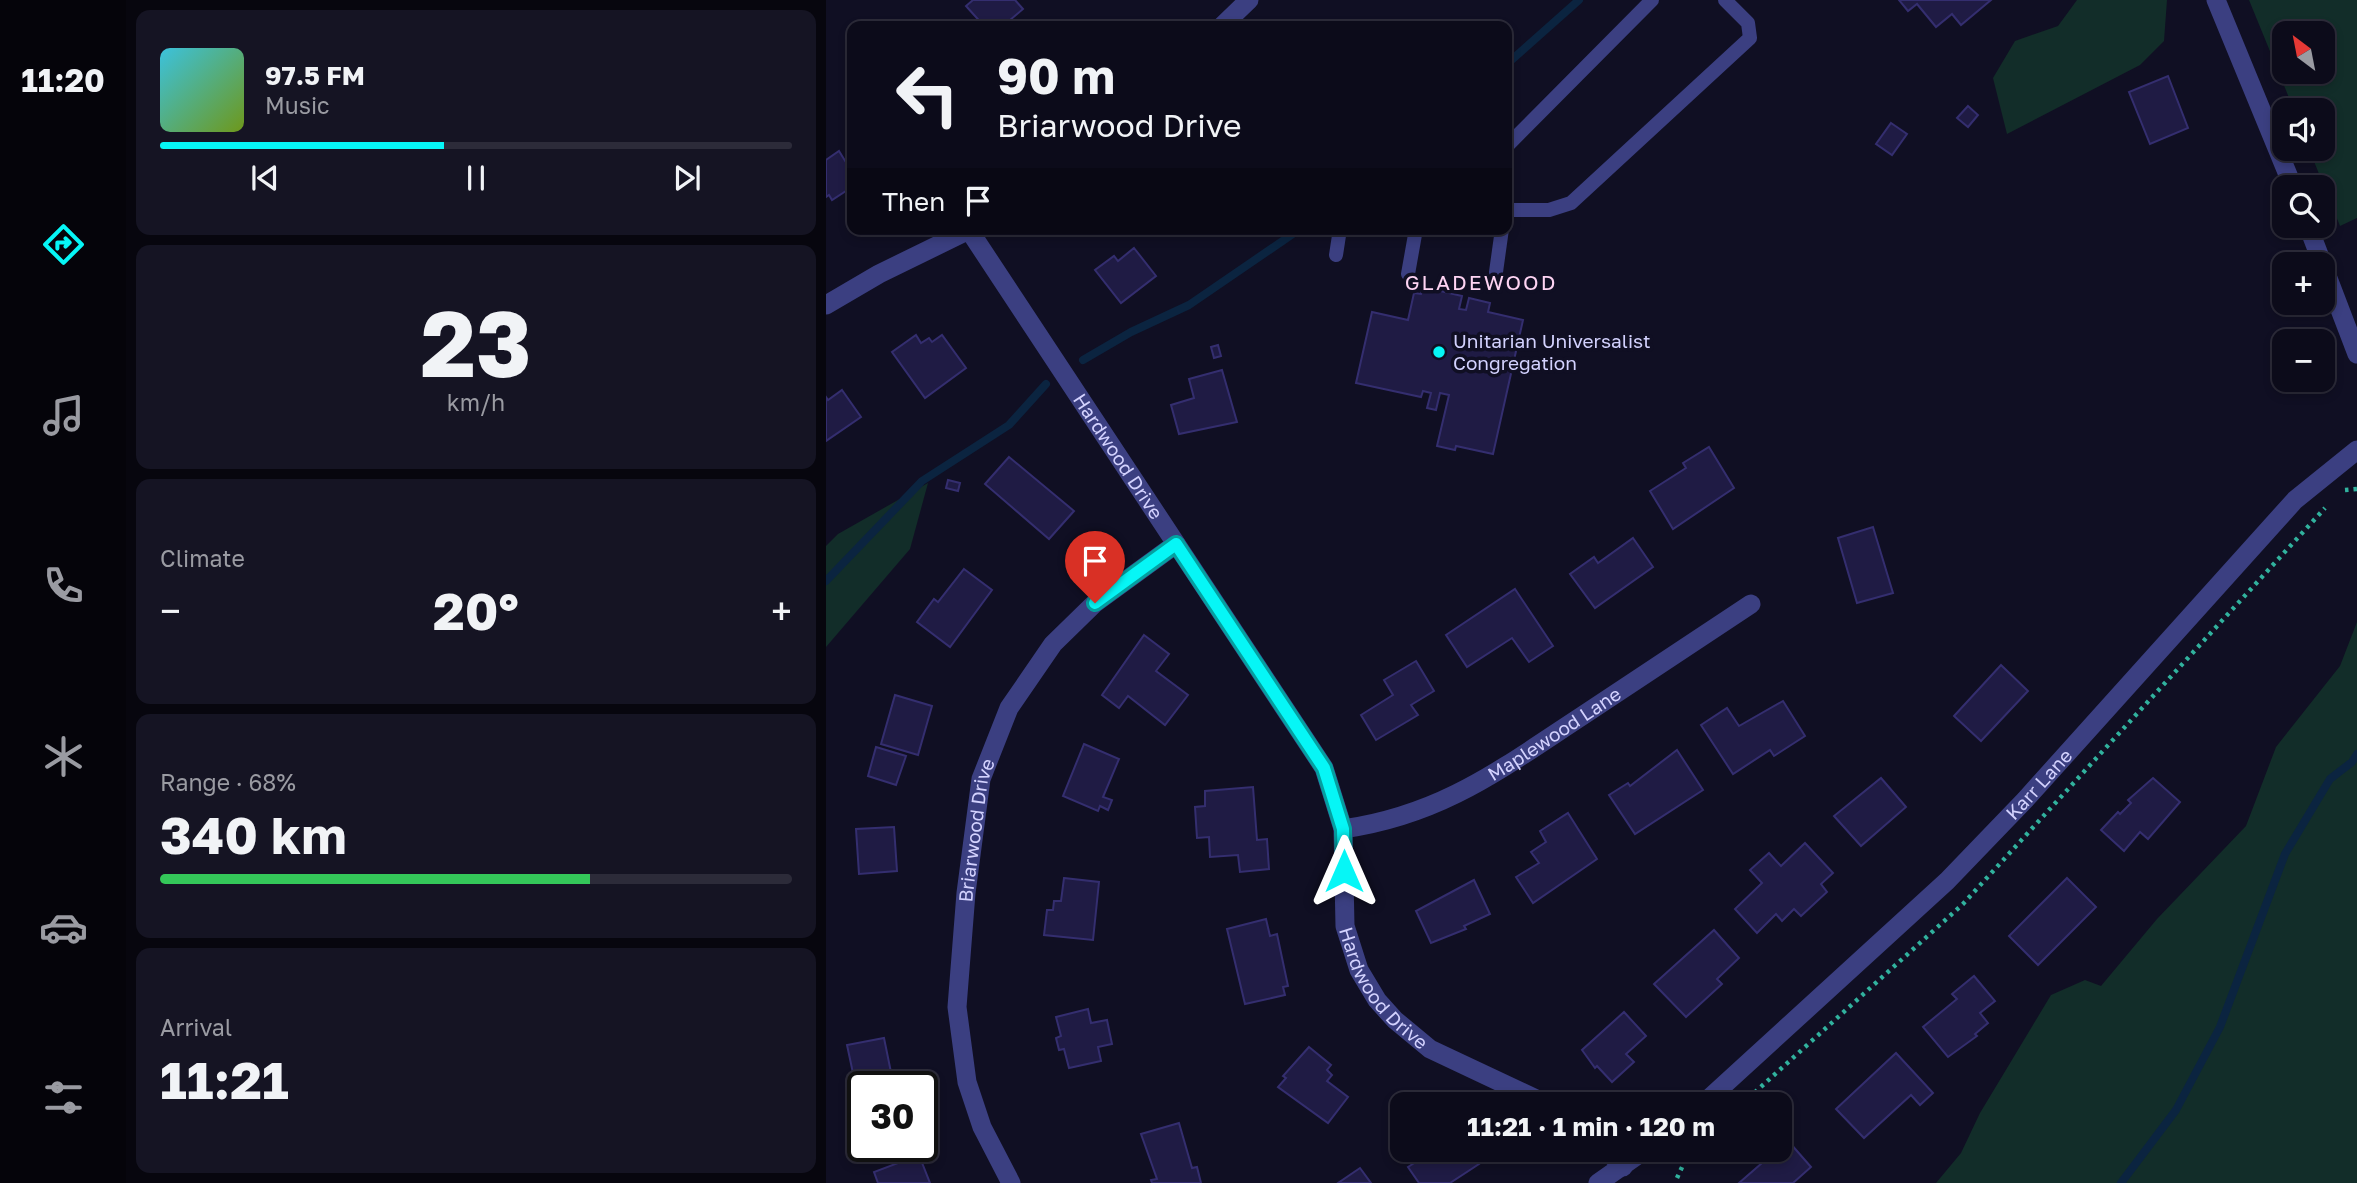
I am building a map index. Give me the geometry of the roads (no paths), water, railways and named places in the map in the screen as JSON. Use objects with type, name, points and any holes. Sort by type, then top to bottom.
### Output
[{"type":"street","points":[[1233,21],[1249,0]]},
{"type":"street","points":[[2216,0],[2288,175]]},
{"type":"street","points":[[826,305],[879,274],[960,235]]},
{"type":"street","name":"Hardwood Drive","points":[[973,235],[1324,768],[1343,829],[1345,926],[1359,970],[1377,1000],[1395,1020],[1430,1049],[1521,1092]]},
{"type":"street","points":[[2313,238],[2357,354]]},
{"type":"street","name":"Karr Lane","points":[[1716,1092],[1947,881],[2025,800],[2295,500],[2357,450]]},
{"type":"street","name":"Briarwood Drive","points":[[1011,1183],[982,1127],[967,1082],[958,1019],[958,978],[981,779],[1009,708],[1053,644],[1095,603],[1176,544]]},
{"type":"street","name":"Maplewood Lane","points":[[1343,829],[1414,813],[1476,785],[1751,604]]},
{"type":"street","points":[[1618,1162],[1623,1167]]},
{"type":"street","points":[[1598,1183],[1629,1162]]},
{"type":"lane","points":[[1512,141],[1651,0]]},
{"type":"lane","points":[[1512,210],[1549,210],[1571,203],[1750,38],[1748,23],[1725,0]]},
{"type":"lane","points":[[1336,255],[1339,235]]},
{"type":"lane","points":[[1408,274],[1415,235]]},
{"type":"lane","points":[[1496,272],[1501,235]]},
{"type":"waterway","points":[[1512,60],[1579,0]]},
{"type":"waterway","points":[[1083,360],[1131,332],[1189,305],[1291,235]]},
{"type":"waterway","points":[[826,581],[922,481],[1009,425],[1046,384]]},
{"type":"waterway","points":[[2121,1183],[2176,1110],[2220,1027],[2285,854],[2330,779],[2352,762],[2357,754]]},
{"type":"place","name":"Unitarian Universalist Congregation","points":[[1439,352]]},
{"type":"district","name":"GLADEWOOD","points":[[1481,283]]}]
